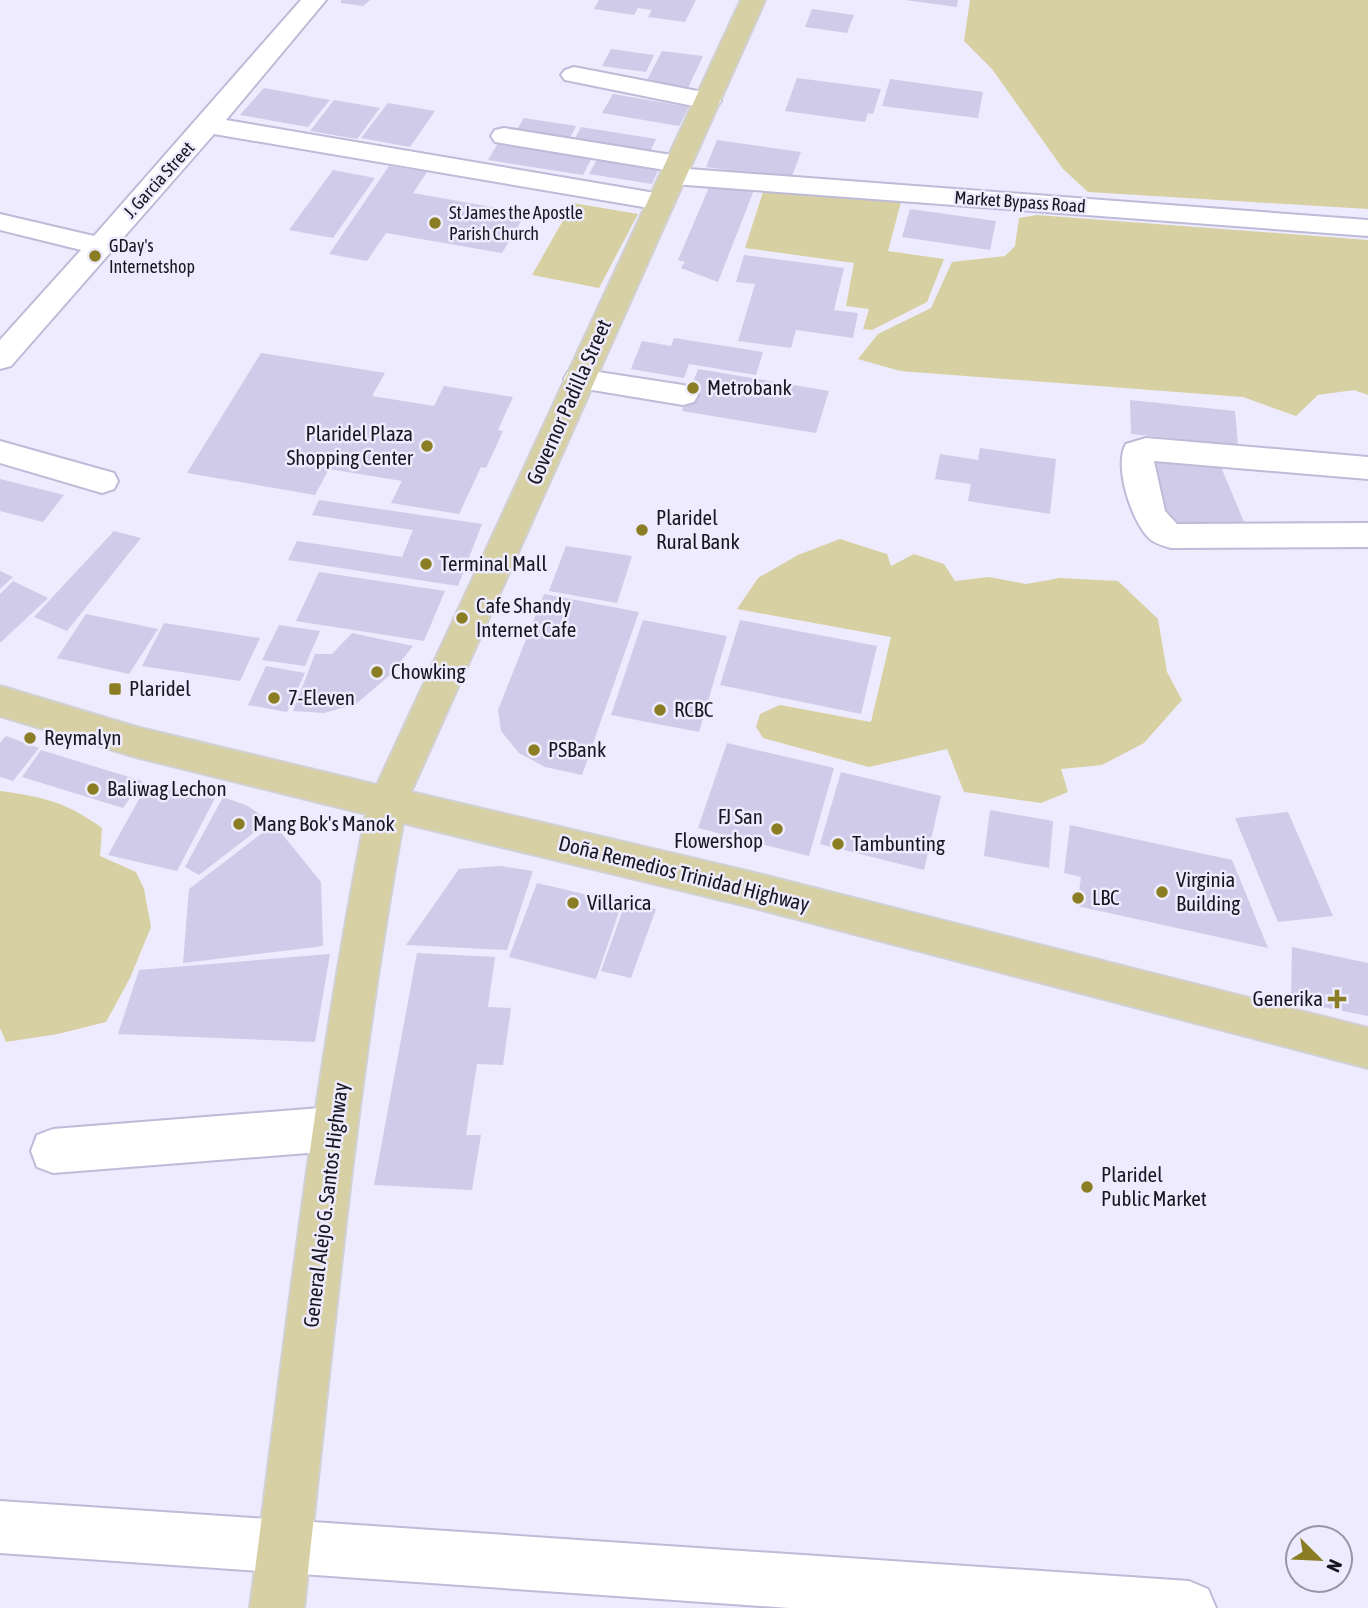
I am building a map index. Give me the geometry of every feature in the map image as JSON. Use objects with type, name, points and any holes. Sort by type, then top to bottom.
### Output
[{"type":"main road","name":"Governor Padilla Street","points":[[387,804],[753,0]]},
{"type":"main road","name":"Doña Remedios Trinidad Highway","points":[[0,702],[78,728],[387,804],[548,840],[1368,1048]]},
{"type":"main road","name":"General Alejo G. Santos Highway","points":[[277,1608],[333,1129],[365,920],[387,804]]},
{"type":"street","name":"J. Garcia Street","points":[[0,359],[208,125],[314,0]]},
{"type":"street","points":[[574,75],[708,101]]},
{"type":"street","points":[[208,125],[670,180]]},
{"type":"street","points":[[504,136],[670,180]]},
{"type":"street","name":"Market Bypass Road","points":[[670,180],[1368,228]]},
{"type":"street","points":[[0,222],[100,246]]},
{"type":"street","points":[[579,379],[683,395]]},
{"type":"street","points":[[1368,468],[1146,449],[1137,452],[1150,515],[1162,532],[1171,536],[1368,535]]},
{"type":"street","points":[[0,452],[102,481]]},
{"type":"street","points":[[53,1151],[333,1129]]},
{"type":"street","points":[[0,1527],[1189,1608]]},
{"type":"shaded area","points":[[970,0],[1368,0],[1368,209],[1088,192],[1063,169],[992,69],[964,41]]},
{"type":"shaded area","points":[[763,192],[901,202],[888,251],[944,259],[927,302],[872,330],[863,329],[869,309],[846,306],[854,263],[745,248]]},
{"type":"shaded area","points":[[573,203],[638,214],[599,288],[532,275]]},
{"type":"shaded area","points":[[1037,215],[1368,240],[1368,395],[1354,390],[1318,395],[1296,416],[1243,397],[900,371],[858,359],[878,334],[931,308],[952,262],[1005,256],[1015,246],[1019,218]]},
{"type":"shaded area","points":[[840,539],[887,554],[891,566],[914,554],[944,564],[955,581],[989,577],[1026,584],[1060,578],[1118,581],[1158,619],[1167,672],[1182,700],[1144,743],[1102,765],[1061,769],[1068,792],[1041,803],[964,792],[947,749],[869,767],[763,738],[756,727],[760,714],[780,705],[871,722],[891,637],[737,609],[758,578],[798,555]]},
{"type":"shaded area","points":[[0,791],[54,802],[89,819],[102,828],[100,856],[136,872],[144,889],[151,927],[130,978],[106,1022],[58,1034],[6,1042],[0,1028]]},
{"type":"building","points":[[341,0],[370,0],[363,6],[341,3]]},
{"type":"building","points":[[599,0],[696,0],[685,22],[648,17],[652,10],[638,8],[634,15],[594,9]]},
{"type":"building","points":[[905,0],[958,0],[957,7]]},
{"type":"building","points":[[812,9],[854,15],[847,33],[805,27]]},
{"type":"building","points":[[611,49],[654,55],[646,72],[602,66]]},
{"type":"building","points":[[662,51],[703,56],[688,88],[646,82]]},
{"type":"building","points":[[797,78],[881,89],[873,114],[868,113],[865,122],[785,111]]},
{"type":"building","points":[[890,79],[983,92],[978,118],[882,106]]},
{"type":"building","points":[[264,88],[330,100],[308,127],[240,115]]},
{"type":"building","points":[[613,94],[689,107],[679,126],[602,113]]},
{"type":"building","points":[[334,100],[380,108],[357,139],[310,131]]},
{"type":"building","points":[[388,103],[435,111],[410,147],[361,138]]},
{"type":"building","points":[[524,118],[576,126],[566,145],[513,136]]},
{"type":"building","points":[[581,127],[656,139],[647,158],[571,146]]},
{"type":"building","points":[[501,138],[595,152],[583,175],[488,160]]},
{"type":"building","points":[[717,140],[801,152],[791,179],[706,167]]},
{"type":"building","points":[[600,154],[661,164],[652,184],[589,174]]},
{"type":"building","name":"St James the Apostle Parish Church","points":[[389,166],[427,172],[413,193],[526,213],[502,253],[386,233],[367,261],[329,254]]},
{"type":"building","points":[[333,170],[375,178],[333,238],[289,230]]},
{"type":"building","points":[[710,185],[754,190],[718,282],[681,268],[685,262],[678,260]]},
{"type":"building","points":[[910,209],[996,221],[990,250],[902,237]]},
{"type":"building","points":[[744,255],[844,268],[834,310],[858,313],[853,338],[796,330],[791,348],[738,341],[755,284],[736,282]]},
{"type":"building","points":[[674,338],[763,352],[756,375],[689,364],[684,378],[631,369],[642,341],[671,346]]},
{"type":"building","points":[[261,353],[385,373],[372,396],[434,406],[444,386],[513,397],[498,430],[503,431],[486,468],[481,467],[459,514],[391,503],[402,481],[329,469],[315,495],[187,473]]},
{"type":"building","points":[[698,369],[829,391],[816,433],[682,411]]},
{"type":"building","points":[[1130,400],[1235,411],[1238,445],[1131,434]]},
{"type":"building","points":[[980,448],[1056,459],[1050,514],[968,501],[971,484],[935,479],[940,454],[978,460]]},
{"type":"building","points":[[1149,460],[1221,467],[1247,529],[1172,532]]},
{"type":"building","points":[[0,479],[64,495],[43,522],[0,511]]},
{"type":"building","points":[[319,500],[482,524],[458,586],[288,560],[297,541],[402,557],[413,530],[312,515]]},
{"type":"building","points":[[114,531],[141,538],[67,631],[34,617]]},
{"type":"building","points":[[566,546],[632,556],[617,603],[549,591]]},
{"type":"building","points":[[0,571],[13,577],[0,589]]},
{"type":"building","points":[[319,572],[445,591],[424,641],[296,621]]},
{"type":"building","points":[[13,581],[48,598],[0,643],[0,594]]},
{"type":"building","points":[[544,594],[639,612],[582,775],[545,767],[519,753],[501,731],[498,710]]},
{"type":"building","points":[[86,614],[158,629],[129,674],[57,658]]},
{"type":"building","points":[[643,620],[727,636],[699,732],[611,715]]},
{"type":"building","points":[[740,620],[877,646],[861,714],[720,685]]},
{"type":"building","points":[[164,623],[260,638],[240,681],[142,666]]},
{"type":"building","points":[[279,625],[320,631],[305,666],[262,660]]},
{"type":"building","points":[[352,633],[413,646],[390,675],[356,704],[324,713],[293,711],[315,654],[332,654]]},
{"type":"building","points":[[266,666],[305,673],[287,712],[248,705]]},
{"type":"building","points":[[6,736],[39,748],[13,781],[0,777],[0,743]]},
{"type":"building","points":[[727,743],[834,768],[809,856],[698,828]]},
{"type":"building","points":[[41,750],[142,781],[123,808],[22,777]]},
{"type":"building","points":[[841,772],[941,796],[924,870],[820,844]]},
{"type":"building","points":[[148,783],[215,798],[177,871],[108,855]]},
{"type":"building","points":[[223,797],[248,806],[269,821],[199,875],[185,867]]},
{"type":"building","points":[[990,810],[1053,821],[1049,868],[984,856]]},
{"type":"building","points":[[1288,812],[1333,916],[1278,922],[1235,818]]},
{"type":"building","points":[[274,824],[321,882],[323,946],[183,963],[189,889]]},
{"type":"building","name":"Virginia Building","points":[[1070,825],[1232,860],[1268,948],[1077,906],[1081,877],[1064,873]]},
{"type":"building","points":[[500,866],[533,871],[507,950],[406,945],[459,869]]},
{"type":"building","points":[[537,883],[622,903],[596,979],[509,957]]},
{"type":"building","points":[[626,901],[656,909],[631,978],[601,971]]},
{"type":"building","points":[[1292,947],[1368,963],[1368,1016],[1291,1001]]},
{"type":"building","points":[[417,953],[495,957],[488,1007],[511,1008],[503,1065],[477,1064],[466,1135],[481,1135],[472,1190],[374,1185]]},
{"type":"building","points":[[330,954],[315,1042],[118,1034],[139,970]]},
{"type":"place","name":"St James the Apostle Parish Church","points":[[435,223]]},
{"type":"place","name":"GDay's Internetshop","points":[[95,256]]},
{"type":"place","name":"Metrobank","points":[[693,388]]},
{"type":"place","name":"Plaridel Plaza Shopping Center","points":[[427,446]]},
{"type":"place","name":"Plaridel Rural Bank","points":[[642,530]]},
{"type":"place","name":"Terminal Mall","points":[[426,564]]},
{"type":"place","name":"Cafe Shandy Internet Cafe","points":[[462,618]]},
{"type":"place","name":"Chowking","points":[[377,672]]},
{"type":"place","name":"Plaridel","points":[[115,689]]},
{"type":"place","name":"7-Eleven","points":[[274,698]]},
{"type":"place","name":"RCBC","points":[[660,710]]},
{"type":"place","name":"Reymalyn","points":[[30,738]]},
{"type":"place","name":"PSBank","points":[[534,750]]},
{"type":"place","name":"Baliwag Lechon","points":[[93,789]]},
{"type":"place","name":"Mang Bok's Manok","points":[[239,824]]},
{"type":"place","name":"FJ San Flowershop","points":[[777,829]]},
{"type":"place","name":"Tambunting","points":[[838,844]]},
{"type":"place","name":"Virginia Building","points":[[1162,892]]},
{"type":"place","name":"LBC","points":[[1078,898]]},
{"type":"place","name":"Villarica","points":[[573,903]]},
{"type":"place","name":"Generika","points":[[1337,999]]},
{"type":"place","name":"Plaridel Public Market","points":[[1087,1187]]}]
